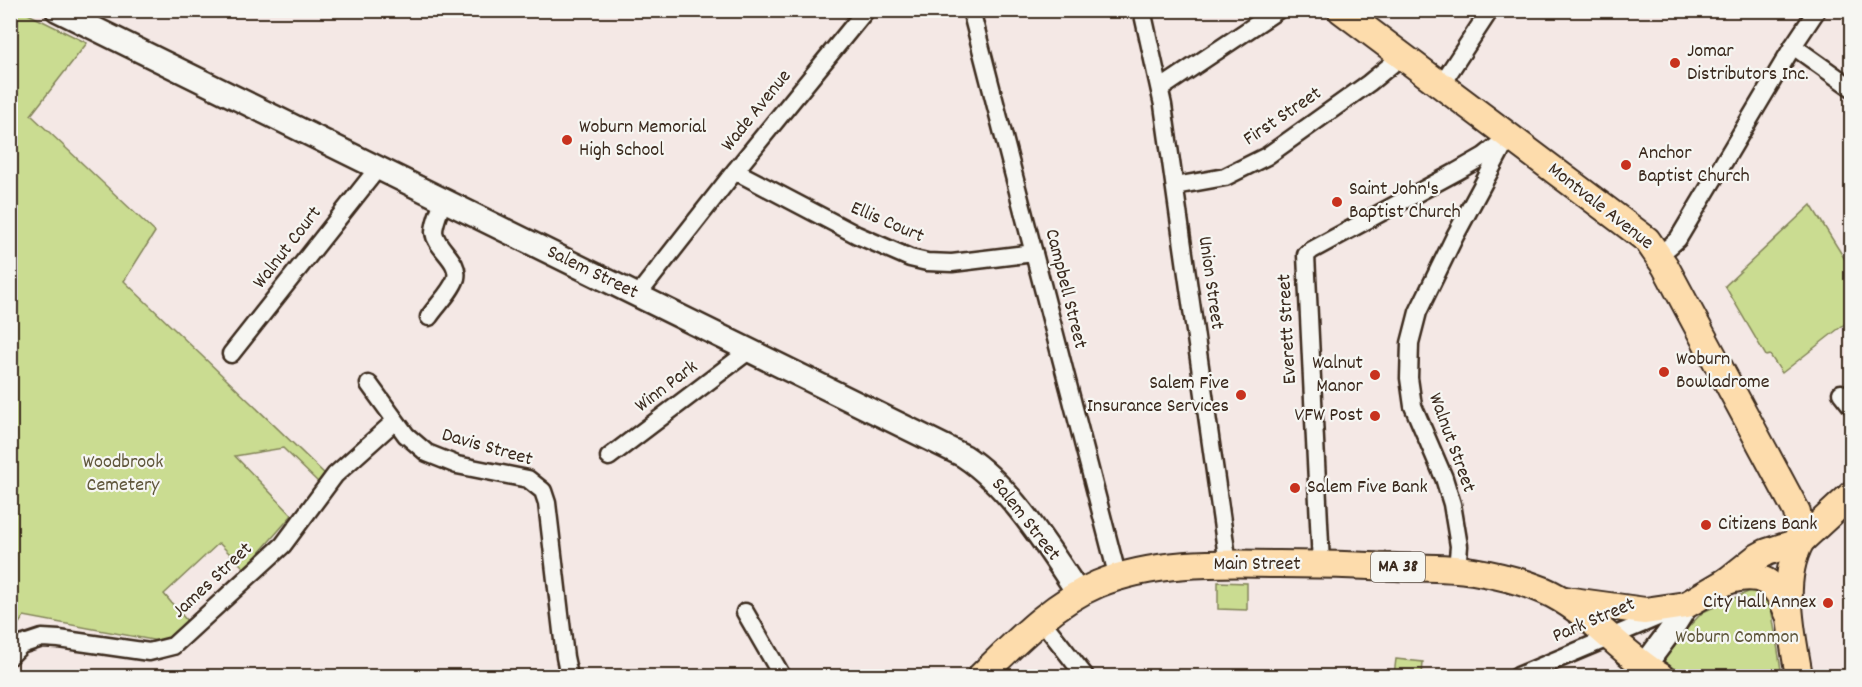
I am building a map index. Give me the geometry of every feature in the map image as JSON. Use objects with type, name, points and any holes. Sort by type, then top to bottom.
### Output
[{"type":"main road","name":"Montvale Avenue","points":[[1341,10],[1647,240],[1658,254],[1797,513],[1801,541]]},
{"type":"main road","name":"Main Street","points":[[1562,600],[1645,611],[1686,605],[1727,581],[1756,558],[1801,541],[1851,494]]},
{"type":"main road","name":"MA 38","points":[[1799,676],[1791,620],[1791,565],[1793,555],[1801,541]]},
{"type":"main road","name":"Main Street","points":[[981,676],[1042,621],[1079,594],[1100,583],[1165,568],[1228,564],[1321,564],[1471,570],[1510,579],[1562,600],[1610,638],[1647,673]]},
{"type":"main road","points":[[1727,581],[1754,577],[1767,581],[1780,594],[1791,620]]},
{"type":"street","name":"Salem Street","points":[[57,10],[939,442],[980,466],[995,481],[1016,506],[1079,594]]},
{"type":"street","name":"Wade Avenue","points":[[637,296],[866,10]]},
{"type":"street","name":"Campbell Street","points":[[971,10],[1118,578]]},
{"type":"street","name":"Union Street","points":[[1142,10],[1160,89],[1228,564]]},
{"type":"street","points":[[1160,89],[1278,10]]},
{"type":"street","points":[[1441,85],[1490,10]]},
{"type":"street","points":[[1658,254],[1678,238],[1792,46],[1816,10]]},
{"type":"street","points":[[1792,46],[1851,88]]},
{"type":"street","name":"First Street","points":[[1175,186],[1225,177],[1259,160],[1298,135],[1402,56]]},
{"type":"street","name":"Walnut Street","points":[[1457,570],[1459,546],[1455,515],[1444,478],[1413,406],[1410,385],[1410,343],[1415,320],[1455,236],[1509,137]]},
{"type":"street","name":"Everett Street","points":[[1321,564],[1306,255],[1312,249],[1482,157],[1509,137]]},
{"type":"street","name":"Walnut Court","points":[[231,354],[378,168]]},
{"type":"street","name":"Ellis Court","points":[[735,171],[857,235],[910,258],[952,263],[1034,253]]},
{"type":"street","points":[[429,317],[453,284],[456,275],[454,266],[436,240],[434,232],[443,201]]},
{"type":"street","name":"Winn Park","points":[[609,457],[750,350]]},
{"type":"street","name":"Davis Street","points":[[369,384],[395,421],[419,447],[435,457],[457,465],[528,479],[543,491],[547,503],[569,676]]},
{"type":"street","points":[[1841,393],[1851,406]]},
{"type":"street","name":"James Street","points":[[10,656],[24,643],[42,638],[148,652],[173,646],[283,545],[335,475],[395,421]]},
{"type":"street","points":[[1647,673],[1686,605]]},
{"type":"street","name":"Park Street","points":[[1518,676],[1686,605]]},
{"type":"street","points":[[745,612],[782,676]]},
{"type":"street","points":[[1042,621],[1085,676]]},
{"type":"green space","name":"Woodbrook Cemetery","points":[[20,10],[87,43],[31,115],[155,232],[124,281],[327,476],[320,484],[283,448],[235,456],[292,515],[245,569],[219,543],[164,594],[187,621],[166,640],[158,641],[24,616],[11,635],[10,11]]},
{"type":"green space","points":[[1811,205],[1851,269],[1851,319],[1782,373],[1770,355],[1766,356],[1725,286]]},
{"type":"green space","points":[[1218,582],[1247,583],[1247,610],[1218,609]]},
{"type":"green space","name":"Woburn Common","points":[[1757,588],[1770,601],[1782,676],[1685,676],[1665,662],[1666,650],[1703,612]]},
{"type":"green space","points":[[1396,659],[1423,662],[1422,676],[1365,676],[1394,675]]},
{"type":"place","name":"Jomar Distributors Inc.","points":[[1675,63]]},
{"type":"place","name":"Woburn Memorial High School","points":[[567,140]]},
{"type":"place","name":"Anchor Baptist Church","points":[[1626,165]]},
{"type":"place","name":"Saint John's Baptist Church","points":[[1337,202]]},
{"type":"place","name":"Woburn Bowladrome","points":[[1664,372]]},
{"type":"place","name":"Walnut Manor","points":[[1375,375]]},
{"type":"place","name":"Salem Five Insurance Services","points":[[1241,395]]},
{"type":"place","name":"VFW Post","points":[[1375,416]]},
{"type":"place","name":"Salem Five Bank","points":[[1295,488]]},
{"type":"place","name":"Citizens Bank","points":[[1706,525]]},
{"type":"place","name":"City Hall Annex","points":[[1828,603]]}]
